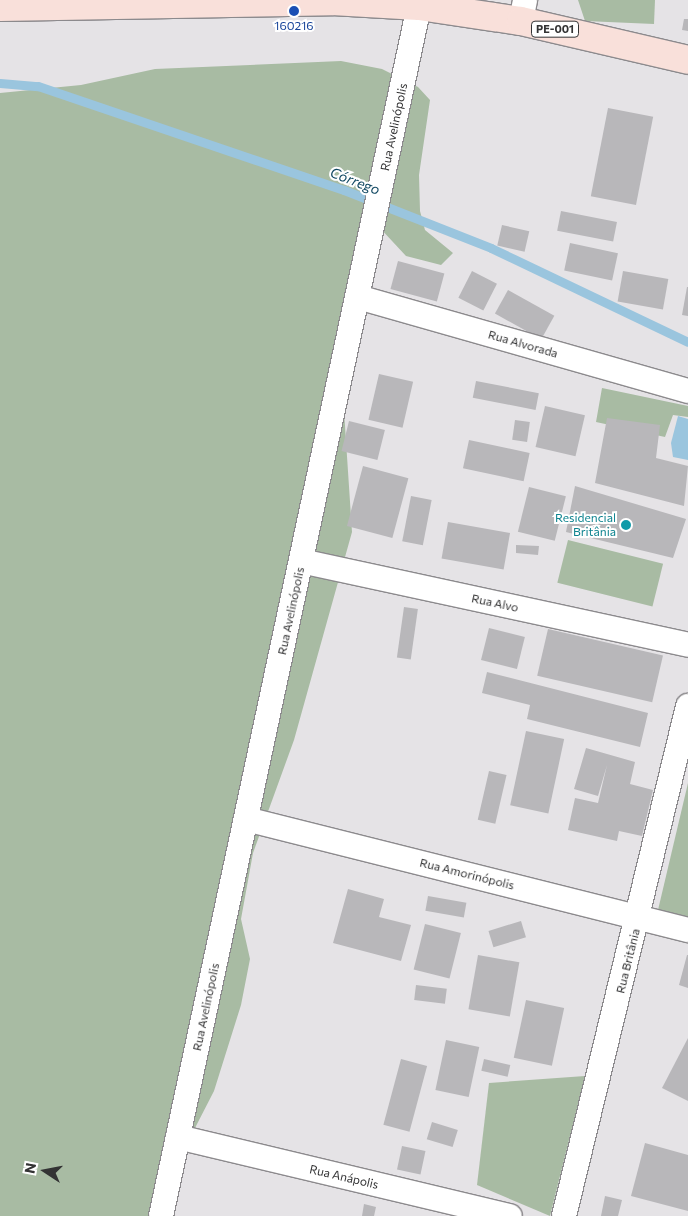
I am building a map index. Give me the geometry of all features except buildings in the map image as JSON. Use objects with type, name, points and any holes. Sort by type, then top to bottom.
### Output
[{"type":"main road","name":"PE-001","points":[[0,7],[332,1],[523,10],[688,60]]},
{"type":"street","name":"Rua Avelinópolis","points":[[162,1216],[420,6]]},
{"type":"street","name":"Rua Alvorada","points":[[358,297],[688,391]]},
{"type":"street","name":"Rua Alvo","points":[[302,561],[688,645]]},
{"type":"street","name":"Rua Britânia","points":[[564,1216],[640,917],[688,706]]},
{"type":"street","name":"Rua Amorinópolis","points":[[246,819],[688,930]]},
{"type":"street","name":"Rua Anápolis","points":[[178,1137],[510,1216]]},
{"type":"green space","points":[[578,0],[655,0],[654,24],[585,21]]},
{"type":"green space","points":[[341,61],[382,69],[418,87],[430,100],[419,175],[420,211],[425,230],[453,253],[441,265],[406,256],[379,227],[364,239],[346,292],[339,335],[352,532],[294,740],[253,853],[241,919],[250,959],[241,1005],[214,1091],[177,1163],[169,1216],[0,1216],[0,93],[81,85],[155,69]]},
{"type":"green space","points":[[602,388],[688,406],[688,417],[673,415],[665,437],[596,422]]},
{"type":"green space","points":[[568,540],[663,564],[652,606],[557,583]]},
{"type":"green space","points":[[688,783],[688,918],[658,910]]},
{"type":"green space","points":[[585,1076],[550,1216],[477,1185],[489,1083]]},
{"type":"water","points":[[678,416],[688,419],[688,460],[673,457],[671,443]]},
{"type":"waterway","name":"Córrego","points":[[0,83],[38,86],[344,190],[491,248],[688,342]]},
{"type":"place","name":"160216","points":[[294,11]]},
{"type":"place","name":"Residencial Britânia","points":[[626,525]]}]
